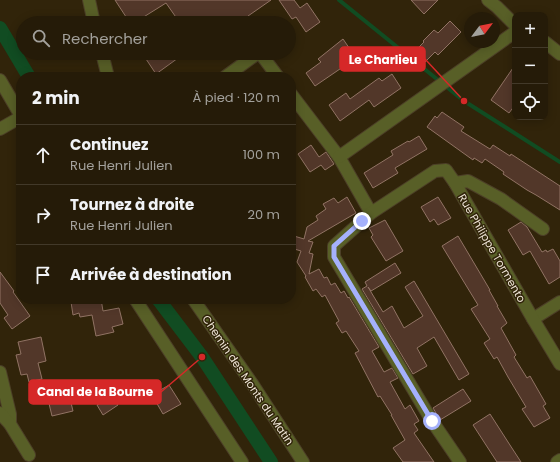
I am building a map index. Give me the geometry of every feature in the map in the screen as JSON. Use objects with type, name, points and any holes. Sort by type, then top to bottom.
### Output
[{"type":"street","points":[[89,0],[93,16]]},
{"type":"street","points":[[488,0],[512,22]]},
{"type":"street","points":[[339,157],[512,34]]},
{"type":"street","points":[[548,44],[560,54]]},
{"type":"street","points":[[104,60],[107,72]]},
{"type":"street","points":[[232,72],[249,60]]},
{"type":"street","points":[[265,60],[274,72]]},
{"type":"street","points":[[0,80],[16,107]]},
{"type":"street","points":[[296,101],[339,157],[371,213]]},
{"type":"street","points":[[0,129],[16,119]]},
{"type":"street","points":[[455,183],[446,170],[435,171],[371,213],[334,246],[334,257],[432,421],[460,462]]},
{"type":"street","name":"Rue Philippe Tormento","points":[[543,229],[501,199],[468,181],[455,183],[560,364]]},
{"type":"street","points":[[533,319],[560,302]]},
{"type":"street","points":[[137,304],[242,462]]},
{"type":"street","name":"Chemin des Monts du Matin","points":[[196,304],[254,385],[303,462]]},
{"type":"street","points":[[0,372],[10,414],[10,424]]},
{"type":"street","points":[[0,413],[10,424],[29,455]]},
{"type":"building","points":[[115,0],[271,0],[248,16],[175,16],[166,3],[145,16],[125,16]]},
{"type":"building","points":[[279,0],[294,0],[300,8],[307,3],[320,22],[306,32],[296,16],[290,16]]},
{"type":"building","points":[[411,0],[438,0],[424,14]]},
{"type":"building","points":[[450,21],[461,32],[438,55],[435,52],[425,62],[415,51],[434,30],[438,33]]},
{"type":"building","points":[[343,39],[356,58],[315,86],[306,73],[321,62],[318,59]]},
{"type":"building","points":[[147,60],[175,60],[159,72],[155,72]]},
{"type":"building","points":[[512,69],[512,109],[509,113],[491,100]]},
{"type":"building","points":[[392,74],[401,88],[374,107],[369,100],[340,121],[329,105],[346,93],[350,99],[379,78],[382,81]]},
{"type":"building","points":[[442,112],[464,127],[461,131],[490,149],[493,145],[510,156],[511,154],[560,186],[560,210],[503,174],[504,172],[485,159],[482,163],[474,158],[473,160],[427,127],[435,116],[437,118]]},
{"type":"building","points":[[419,136],[427,149],[395,168],[398,173],[373,188],[364,173],[393,155],[391,151]]},
{"type":"building","points":[[311,145],[319,157],[326,152],[334,164],[325,170],[321,165],[310,172],[298,154]]},
{"type":"building","points":[[347,197],[356,213],[308,241],[313,242],[309,253],[313,254],[309,274],[319,269],[324,278],[327,277],[331,285],[335,283],[341,293],[344,291],[348,298],[349,297],[379,347],[372,351],[384,372],[392,368],[398,378],[390,382],[405,409],[410,405],[419,421],[414,424],[418,430],[414,433],[434,462],[403,462],[393,448],[405,440],[392,415],[380,396],[378,397],[355,353],[359,351],[346,331],[342,333],[336,323],[339,321],[325,295],[322,297],[316,289],[313,291],[297,262],[301,251],[296,250],[296,237],[304,239],[307,227],[318,220],[316,216],[326,209],[323,204],[334,198],[338,203]]},
{"type":"building","points":[[438,197],[451,218],[438,225],[434,219],[430,222],[421,207]]},
{"type":"building","points":[[385,220],[403,251],[386,261],[371,237],[373,235],[369,228]]},
{"type":"building","points":[[521,222],[527,227],[542,252],[546,250],[547,252],[553,249],[560,261],[560,277],[549,284],[530,251],[523,255],[508,230]]},
{"type":"building","points":[[458,236],[490,290],[507,323],[501,328],[516,355],[514,357],[527,378],[530,376],[546,404],[543,406],[550,418],[534,427],[522,409],[526,407],[497,357],[494,359],[484,343],[490,339],[471,309],[478,305],[442,246]]},
{"type":"building","points":[[395,263],[401,273],[371,291],[368,287],[383,312],[392,306],[404,328],[423,316],[405,287],[414,281],[469,374],[459,380],[434,337],[417,348],[427,366],[413,374],[362,289],[367,286],[365,282]]},
{"type":"building","points":[[0,272],[14,291],[16,304],[22,304],[30,316],[12,329],[4,318],[8,315],[0,303]]},
{"type":"building","points":[[71,304],[102,304],[103,311],[119,308],[123,324],[112,327],[114,332],[96,336],[92,315],[80,317],[79,313],[73,315]]},
{"type":"building","points":[[41,337],[46,361],[38,363],[42,379],[29,382],[27,374],[21,375],[16,355],[21,354],[18,342]]},
{"type":"building","points":[[66,382],[73,411],[52,416],[45,387]]},
{"type":"building","points":[[169,385],[181,404],[163,414],[152,395]]},
{"type":"building","points":[[463,389],[471,401],[440,420],[433,408]]},
{"type":"building","points":[[113,396],[118,405],[103,415],[97,405]]},
{"type":"building","points":[[490,414],[521,462],[497,462],[473,425]]},
{"type":"waterway","points":[[339,0],[464,101],[560,162]]},
{"type":"waterway","points":[[0,28],[16,55]]},
{"type":"waterway","points":[[19,60],[26,72]]},
{"type":"waterway","points":[[162,304],[202,357],[271,462]]},
{"type":"place","name":"Le Charlieu","points":[[464,101]]},
{"type":"place","name":"Canal de la Bourne","points":[[202,357]]},
{"type":"route","points":[[362,221],[334,246],[334,257],[432,421]]}]
